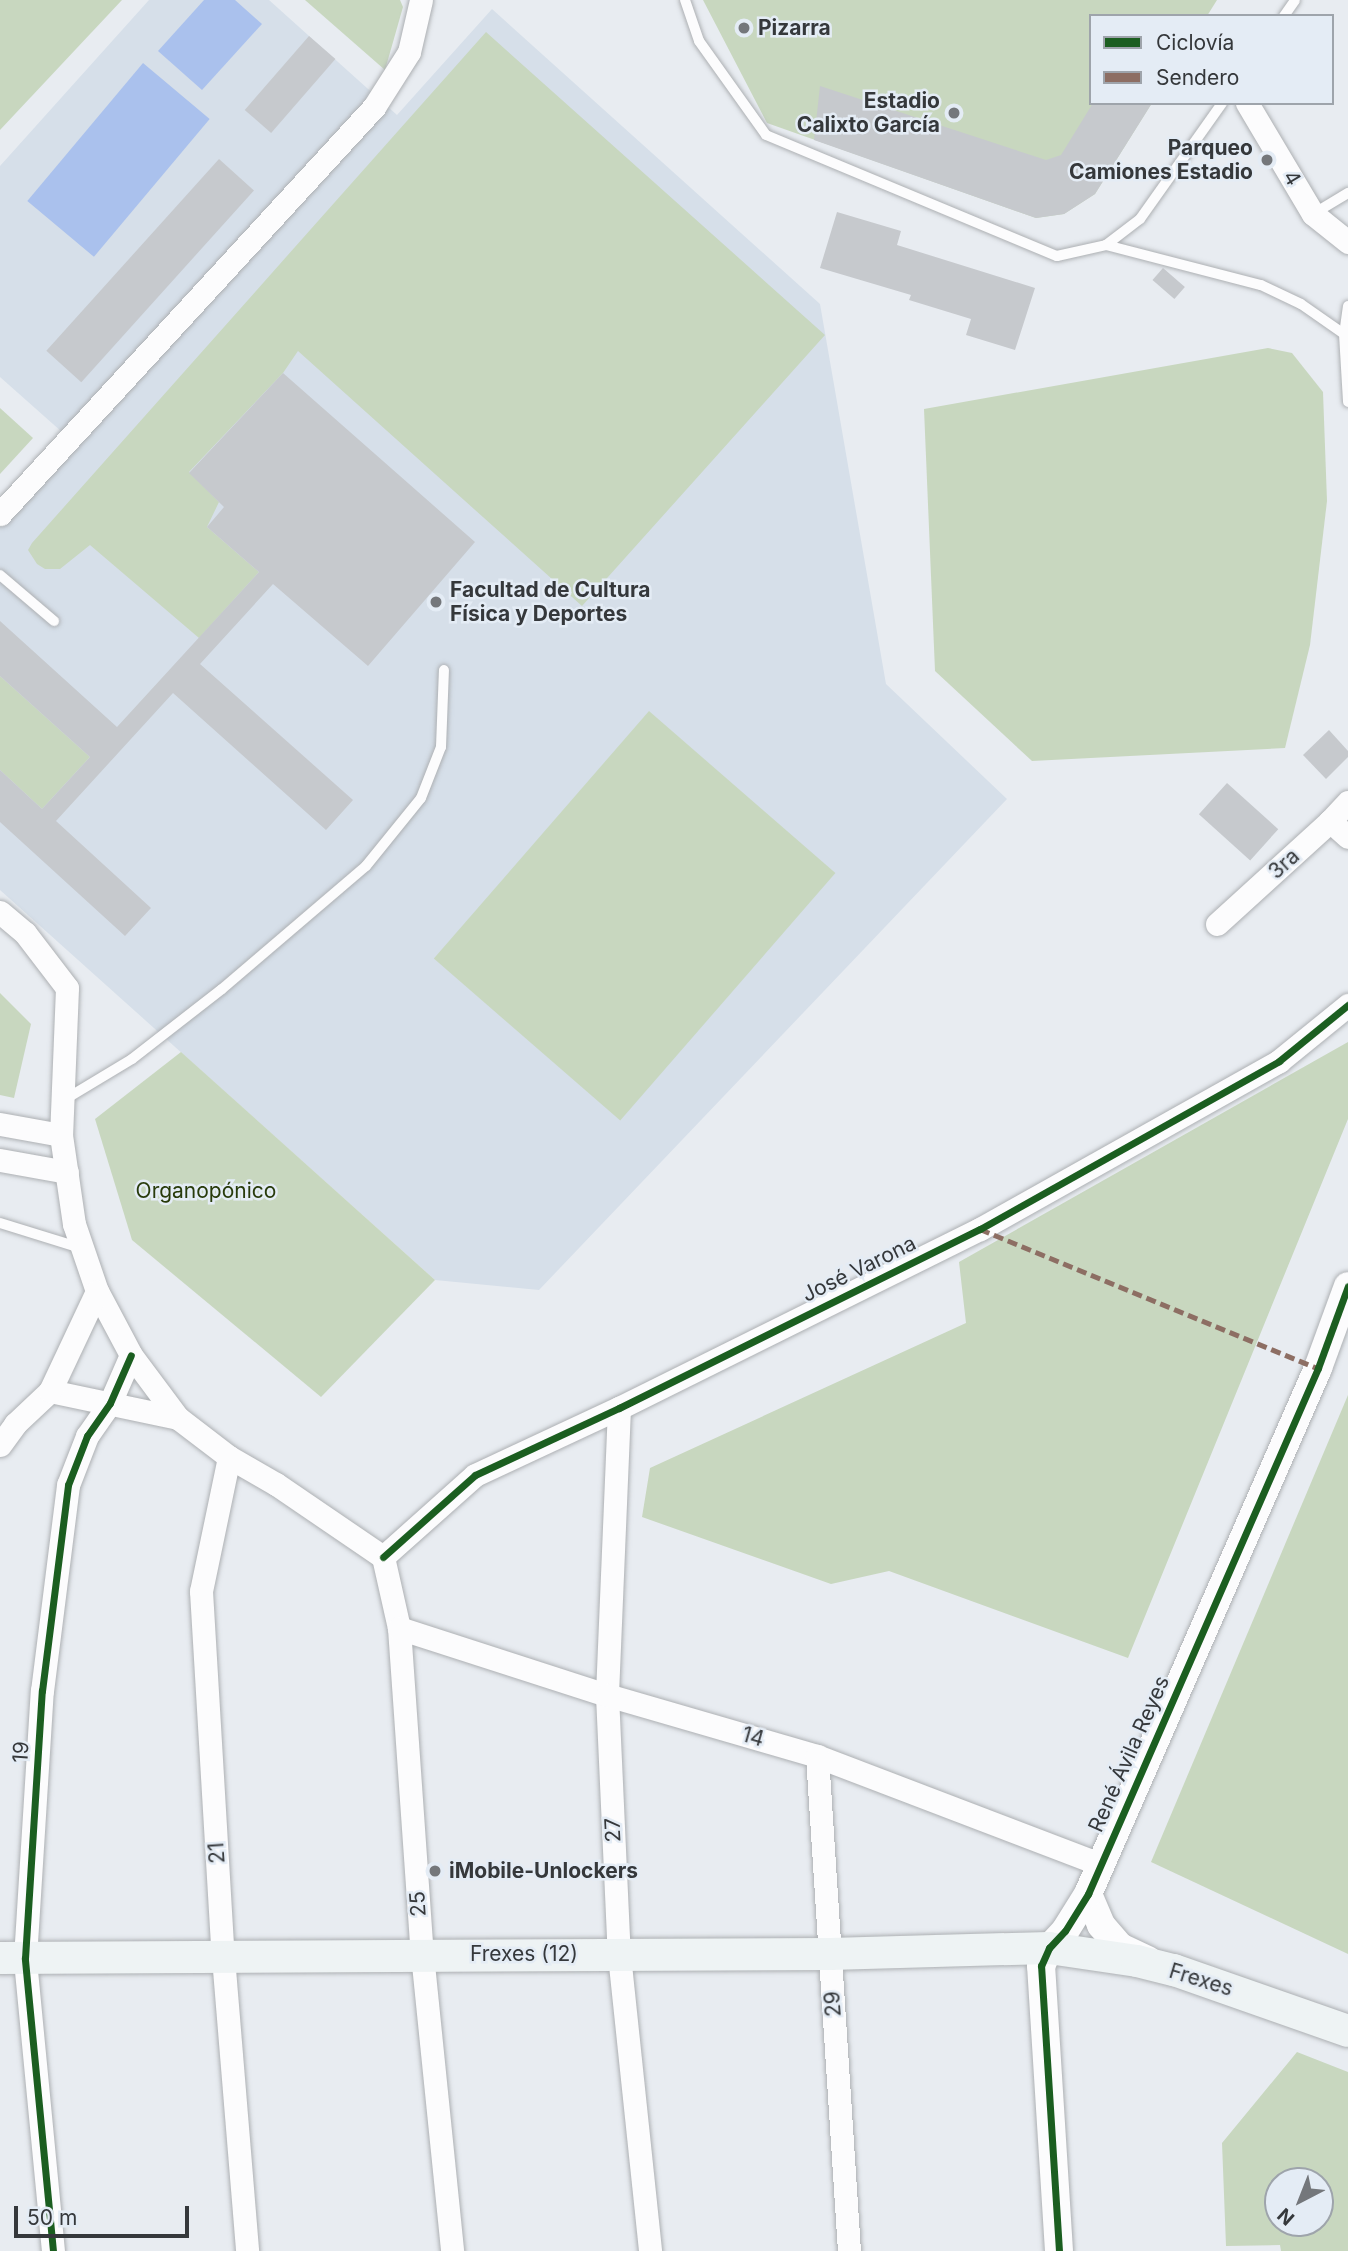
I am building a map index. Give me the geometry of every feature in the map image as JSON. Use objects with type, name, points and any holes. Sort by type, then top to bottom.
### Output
[{"type":"main road","name":"Frexes (12)","points":[[13,1958],[830,1954],[1049,1948]]},
{"type":"main road","name":"Frexes","points":[[1049,1948],[1137,1961],[1174,1970],[1348,2031]]},
{"type":"street","points":[[0,514],[374,107],[409,52],[421,0]]},
{"type":"street","name":"4","points":[[1248,105],[1313,214],[1348,242]]},
{"type":"street","name":"3ra","points":[[1217,924],[1342,834],[1348,802]]},
{"type":"street","points":[[0,912],[25,933],[66,988],[61,1135],[67,1172],[81,1248],[97,1291],[131,1355],[178,1418],[229,1457],[276,1484],[383,1558]]},
{"type":"street","name":"José Varona","points":[[383,1558],[475,1475],[619,1408],[980,1229],[1279,1061],[1348,1005]]},
{"type":"street","points":[[0,1124],[61,1135]]},
{"type":"street","points":[[0,1160],[67,1172]]},
{"type":"street","name":"René Ávila Reyes","points":[[1059,2251],[1041,1966],[1049,1948],[1065,1931],[1088,1894],[1318,1368],[1333,1340],[1348,1286]]},
{"type":"street","points":[[0,1445],[15,1424],[50,1391],[97,1291]]},
{"type":"street","name":"19","points":[[52,2251],[13,1958],[68,1485],[87,1436],[110,1403],[131,1355]]},
{"type":"street","points":[[50,1391],[178,1418]]},
{"type":"street","name":"27","points":[[619,1408],[607,1695],[619,1955],[650,2251]]},
{"type":"street","name":"21","points":[[229,1457],[201,1591],[223,1957],[247,2251]]},
{"type":"street","name":"25","points":[[383,1558],[399,1628],[422,1954],[452,2251]]},
{"type":"street","name":"14","points":[[399,1628],[607,1695],[817,1756],[1100,1864]]},
{"type":"street","name":"29","points":[[817,1756],[849,2251]]},
{"type":"street","points":[[1088,1894],[1101,1925],[1120,1947],[1174,1970]]},
{"type":"lane","points":[[685,0],[699,41],[766,135],[1057,256],[1106,245],[1140,219],[1221,105]]},
{"type":"lane","points":[[1313,214],[1348,193]]},
{"type":"lane","points":[[1106,245],[1261,285],[1301,304],[1344,334]]},
{"type":"lane","points":[[1348,306],[1344,334],[1348,402]]},
{"type":"lane","points":[[0,575],[54,621]]},
{"type":"lane","points":[[62,1101],[152,1044],[222,989],[366,866],[421,798],[441,747],[444,670]]},
{"type":"lane","points":[[0,1223],[81,1248]]},
{"type":"shaded area","name":"Facultad de Cultura Física y Deportes","points":[[149,0],[269,0],[397,115],[492,9],[820,304],[886,684],[1007,799],[539,1290],[435,1280],[0,890],[0,519],[71,440],[0,377],[0,166]]},
{"type":"green space","points":[[0,0],[122,0],[0,130]]},
{"type":"green space","points":[[305,0],[400,0],[403,7],[385,70]]},
{"type":"green space","name":"Estadio Calixto García","points":[[703,0],[1217,0],[1208,14],[1089,14],[1089,105],[1151,105],[1095,194],[1064,214],[1036,218],[767,123]]},
{"type":"green space","points":[[486,32],[825,335],[582,606],[298,351],[283,373],[189,472],[219,502],[207,527],[259,572],[199,638],[90,545],[60,569],[45,569],[37,564],[28,550],[32,543]]},
{"type":"green space","points":[[1268,348],[1292,353],[1323,392],[1327,501],[1310,645],[1285,748],[1032,761],[935,671],[924,409]]},
{"type":"green space","points":[[0,408],[33,438],[0,474]]},
{"type":"green space","points":[[0,676],[90,757],[42,809],[0,770]]},
{"type":"green space","points":[[649,711],[835,873],[620,1121],[434,959]]},
{"type":"green space","points":[[0,993],[31,1024],[14,1098],[0,1095]]},
{"type":"green space","points":[[1348,1042],[1348,1119],[1128,1658],[889,1571],[831,1584],[642,1517],[650,1468],[966,1323],[959,1262]]},
{"type":"green space","name":"Organopónico","points":[[181,1052],[435,1280],[321,1397],[132,1240],[95,1119]]},
{"type":"green space","points":[[1348,1395],[1348,1954],[1151,1862]]},
{"type":"green space","points":[[1297,2052],[1348,2072],[1348,2251],[1281,2251],[1280,2245],[1226,2246],[1222,2143]]},
{"type":"water","points":[[204,0],[235,0],[262,24],[202,90],[158,51]]},
{"type":"water","points":[[143,63],[210,119],[94,257],[27,201]]},
{"type":"building","points":[[309,36],[335,59],[271,133],[245,110]]},
{"type":"building","points":[[820,86],[1046,160],[1061,155],[1092,105],[1151,105],[1095,194],[1064,214],[1036,218],[814,140]]},
{"type":"building","points":[[219,159],[254,190],[81,382],[46,351]]},
{"type":"building","points":[[837,212],[901,231],[897,245],[1035,288],[1015,350],[966,335],[971,319],[909,300],[911,295],[820,268]]},
{"type":"building","points":[[1163,268],[1185,287],[1174,299],[1153,280]]},
{"type":"building","points":[[283,373],[475,542],[368,666],[273,584],[200,664],[353,800],[326,830],[173,693],[56,821],[151,908],[125,936],[0,822],[0,770],[42,809],[90,757],[0,676],[0,621],[117,727],[259,572],[207,527],[224,507],[189,473]]},
{"type":"building","points":[[1329,730],[1348,751],[1348,757],[1326,779],[1303,755]]},
{"type":"building","points":[[1227,783],[1278,829],[1250,860],[1199,814]]},
{"type":"marked path","points":[[980,1229],[1318,1368]]},
{"type":"cycle path","points":[[383,1557],[475,1475],[619,1408],[980,1229],[1279,1061],[1348,1005]]},
{"type":"cycle path","points":[[1059,2251],[1041,1966],[1049,1948],[1065,1931],[1088,1894],[1318,1368],[1348,1286]]},
{"type":"cycle path","points":[[53,2251],[25,1958],[42,1691],[68,1485],[87,1436],[110,1403],[131,1355]]},
{"type":"place","name":"Pizarra","points":[[744,28]]},
{"type":"place","name":"Estadio Calixto García","points":[[954,113]]},
{"type":"place","name":"Parqueo Camiones Estadio","points":[[1267,160]]},
{"type":"place","name":"Facultad de Cultura Física y Deportes","points":[[436,602]]},
{"type":"place","name":"iMobile-Unlockers","points":[[435,1871]]}]
